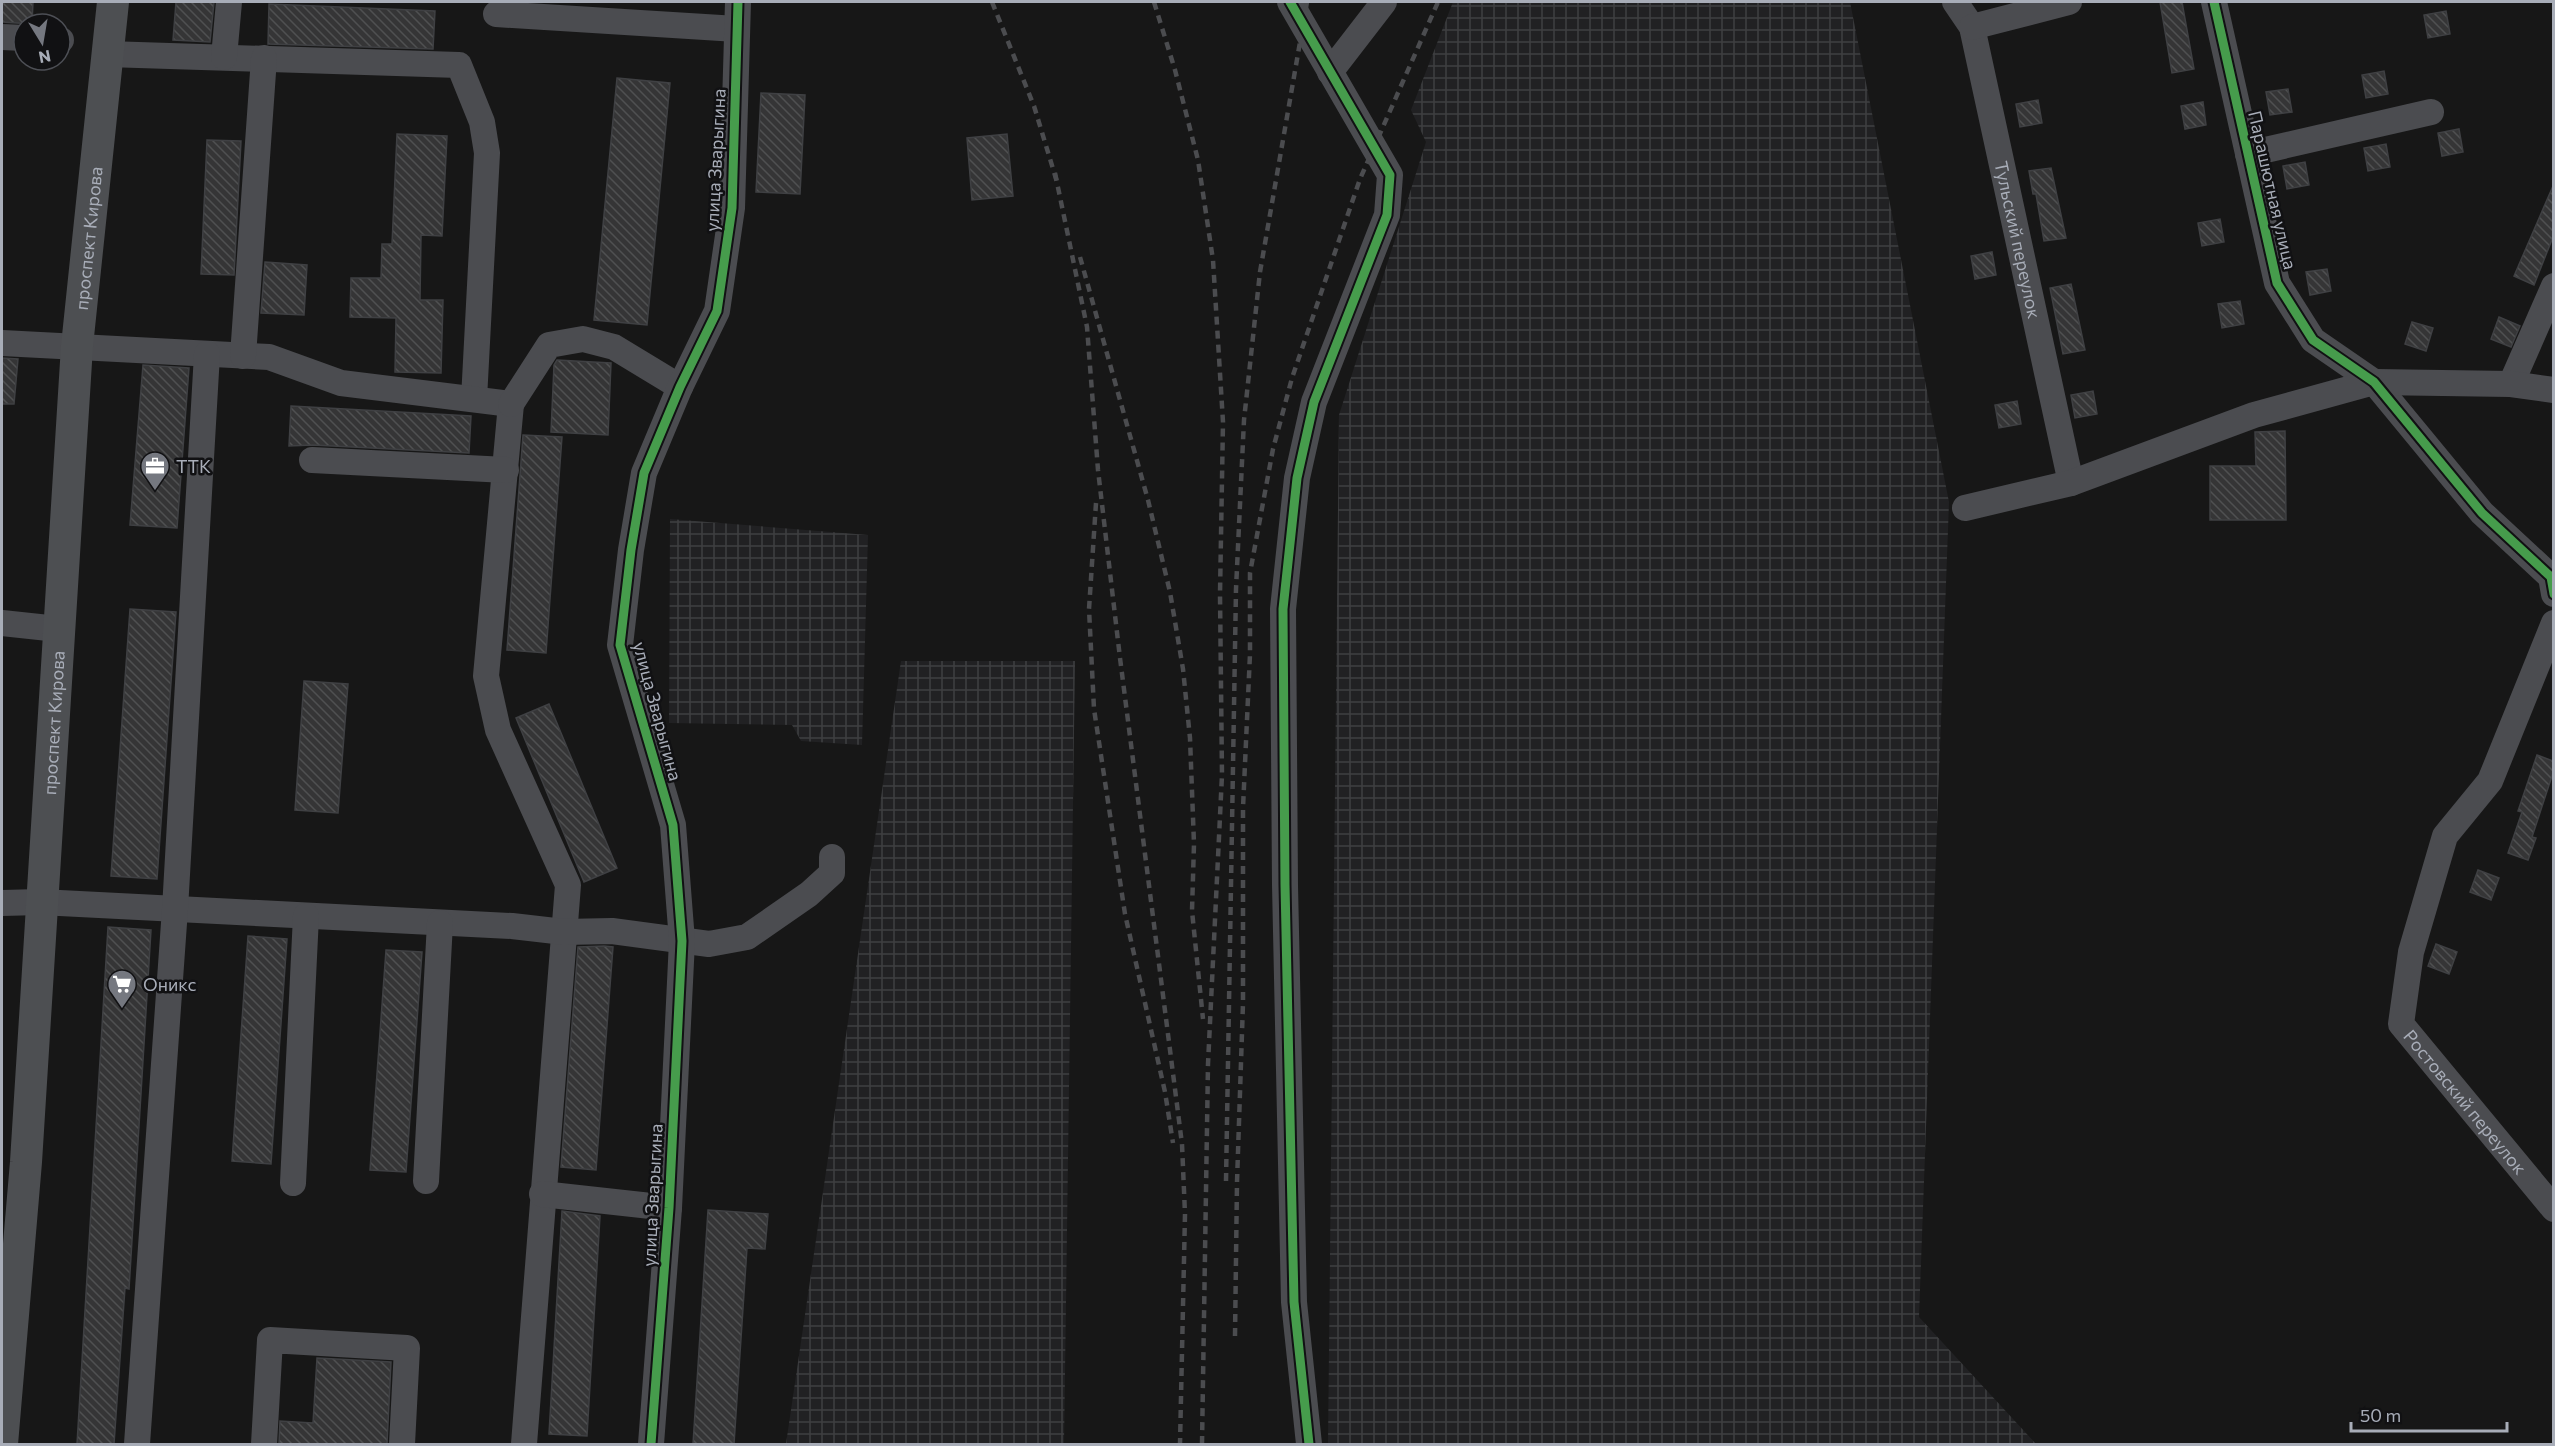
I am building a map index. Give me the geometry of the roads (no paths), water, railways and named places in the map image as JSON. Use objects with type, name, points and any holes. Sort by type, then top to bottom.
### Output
[{"type":"main road","name":"проспект Кирова","points":[[2,1444],[26,1162],[40,902],[77,346],[113,2]]},
{"type":"street","points":[[224,57],[229,2]]},
{"type":"street","name":"улица Зварыгина","points":[[651,1444],[669,1208],[682,941],[673,825],[620,645],[631,550],[644,473],[680,387],[717,310],[732,208],[738,2]]},
{"type":"street","points":[[1290,2],[1390,175],[1387,215],[1314,402],[1298,478],[1283,609],[1285,885],[1294,1302],[1309,1444]]},
{"type":"street","points":[[1330,72],[1384,2]]},
{"type":"street","name":"Тульский переулок","points":[[1956,2],[1972,27],[2071,483]]},
{"type":"street","points":[[1972,27],[2069,2]]},
{"type":"street","name":"Парашютная улица","points":[[2214,2],[2277,283],[2313,340],[2374,382]]},
{"type":"street","points":[[496,14],[737,29]]},
{"type":"street","points":[[107,54],[459,65],[482,122],[487,153],[474,399]]},
{"type":"street","points":[[243,356],[264,58]]},
{"type":"street","points":[[2248,154],[2431,112]]},
{"type":"street","points":[[2511,384],[2553,286]]},
{"type":"street","points":[[524,1444],[568,885],[498,730],[486,676],[511,404],[549,345],[583,339],[614,347],[680,387]]},
{"type":"street","points":[[2,343],[269,357],[341,383],[511,404]]},
{"type":"street","points":[[137,1444],[175,909],[207,354]]},
{"type":"street","points":[[2374,382],[2482,513],[2551,577],[2553,594]]},
{"type":"street","points":[[1965,508],[2071,483],[2254,415],[2374,382],[2511,384],[2553,390]]},
{"type":"street","points":[[312,460],[506,470]]},
{"type":"street","points":[[2,623],[58,629]]},
{"type":"street","name":"Ростовский переулок","points":[[2553,623],[2490,781],[2445,836],[2411,952],[2401,1024],[2553,1209]]},
{"type":"street","points":[[2,903],[40,902],[512,926],[564,932],[612,931],[709,944],[747,937],[808,894],[832,873],[832,857]]},
{"type":"street","points":[[293,1183],[306,916]]},
{"type":"street","points":[[426,1181],[440,923]]},
{"type":"street","points":[[542,1194],[669,1208]]},
{"type":"street","points":[[264,1444],[270,1340],[407,1348],[402,1444]]},
{"type":"railway","points":[[992,2],[1034,106],[1057,182]]},
{"type":"railway","points":[[1154,2],[1175,70],[1198,160],[1213,260],[1223,422],[1220,594],[1222,775],[1208,1064],[1202,1444]]},
{"type":"railway","points":[[1226,1181],[1236,589],[1244,420],[1260,272],[1307,2]]},
{"type":"railway","points":[[1235,1336],[1243,1003],[1243,808],[1250,654],[1250,573],[1273,449],[1292,378],[1360,179],[1438,2]]},
{"type":"railway","points":[[1055,173],[1087,327],[1098,470],[1182,1144],[1185,1214],[1180,1444]]},
{"type":"railway","points":[[1080,257],[1148,500],[1170,592],[1183,669],[1190,738],[1194,844],[1192,911],[1203,1019]]},
{"type":"railway","points":[[1096,503],[1089,609],[1094,709],[1125,914],[1165,1092],[1173,1143]]},
{"type":"place","name":"ТТК","points":[[155,492]]},
{"type":"place","name":"Оникс","points":[[122,1010]]}]
